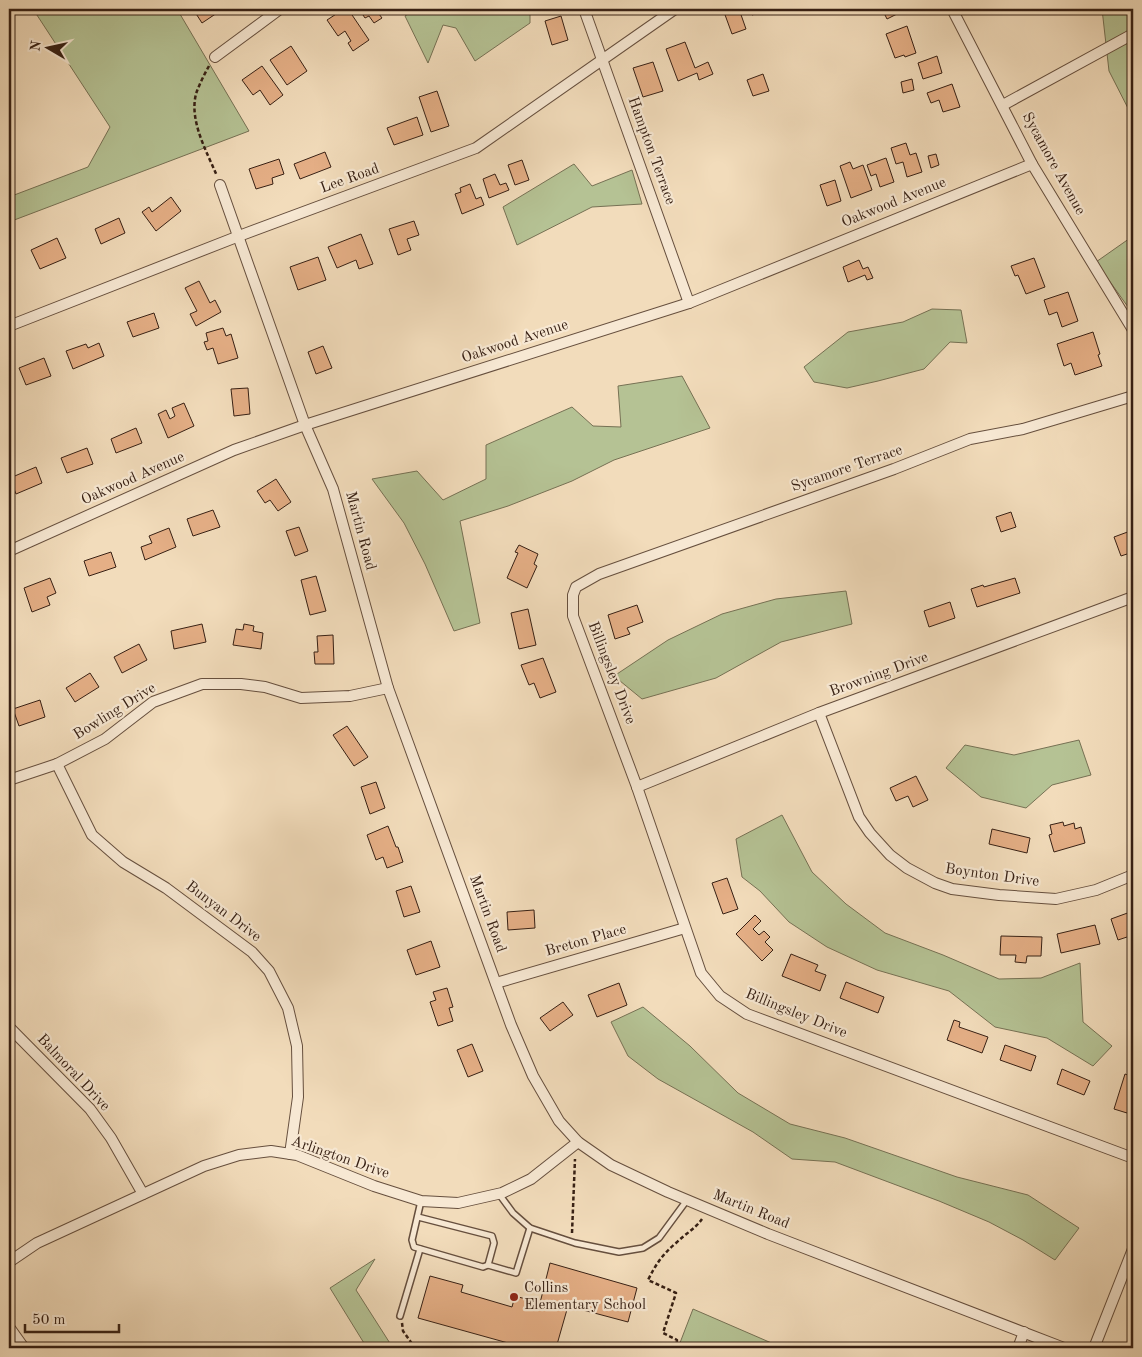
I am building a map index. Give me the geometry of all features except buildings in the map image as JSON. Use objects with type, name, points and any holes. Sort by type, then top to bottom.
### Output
[{"type":"street","points":[[214,56],[280,9]]},
{"type":"street","name":"Hampton Terrace","points":[[584,9],[689,303]]},
{"type":"street","name":"Lee Road","points":[[9,326],[239,236],[476,148],[675,9]]},
{"type":"street","name":"Sycamore Avenue","points":[[952,9],[1032,164],[1133,330]]},
{"type":"street","points":[[1003,106],[1133,34]]},
{"type":"street","name":"Oakwood Avenue","points":[[9,551],[234,450],[305,425],[689,303],[1032,164]]},
{"type":"street","name":"Martin Road","points":[[220,185],[305,425],[333,489],[388,688],[532,1076],[559,1121],[578,1142],[611,1164],[687,1200],[1064,1348]]},
{"type":"street","name":"Sycamore Terrace","points":[[576,587],[599,574],[894,469],[970,439],[1023,429],[1133,396]]},
{"type":"street","name":"Billingsley Drive","points":[[576,587],[573,596],[573,616],[638,787],[702,973],[720,996],[747,1014],[1133,1158]]},
{"type":"street","name":"Browning Drive","points":[[638,787],[819,713],[1133,597]]},
{"type":"street","name":"Bowling Drive","points":[[9,780],[57,764],[105,739],[153,702],[202,684],[231,683],[257,686],[301,698],[350,696],[388,688]]},
{"type":"street","name":"Boynton Drive","points":[[819,713],[859,817],[870,833],[890,855],[907,868],[935,883],[952,889],[980,893],[1056,900],[1096,890],[1133,875]]},
{"type":"street","name":"Bunyan Drive","points":[[57,764],[92,835],[123,862],[166,888],[252,952],[270,971],[288,1008],[296,1046],[298,1096],[290,1154]]},
{"type":"street","name":"Breton Place","points":[[496,983],[685,928]]},
{"type":"street","name":"Balmoral Drive","points":[[9,1027],[90,1109],[110,1138],[143,1194]]},
{"type":"street","name":"Arlington Drive","points":[[9,1262],[37,1243],[204,1166],[239,1155],[271,1151],[290,1154],[374,1186],[421,1201],[458,1203],[499,1194],[531,1180],[578,1142]]},
{"type":"street","points":[[1094,1348],[1133,1248]]},
{"type":"street","points":[[9,1327],[24,1348]]},
{"type":"street","points":[[1018,1348],[1024,1332]]},
{"type":"lane","points":[[499,1194],[513,1213],[530,1228],[572,1242],[619,1252],[643,1248],[659,1238],[687,1200]]},
{"type":"lane","points":[[421,1201],[412,1240],[414,1247],[483,1267],[488,1265],[516,1273],[530,1228]]},
{"type":"lane","points":[[418,1217],[492,1236],[494,1243],[488,1265]]},
{"type":"lane","points":[[400,1316],[420,1249]]},
{"type":"path","points":[[214,56],[196,94],[194,105],[196,120],[220,185]]},
{"type":"path","points":[[572,1242],[574,1165],[578,1142]]},
{"type":"path","points":[[674,1348],[677,1340],[663,1333],[676,1293],[648,1280],[656,1263],[677,1242],[697,1226],[707,1208]]},
{"type":"path","points":[[400,1316],[404,1331],[415,1348]]},
{"type":"green space","points":[[33,9],[177,9],[249,131],[9,222],[9,197],[88,167],[110,127]]},
{"type":"green space","points":[[416,9],[530,9],[530,23],[475,61],[456,28],[443,25],[428,63],[405,16]]},
{"type":"green space","points":[[1102,9],[1133,9],[1133,118],[1109,71]]},
{"type":"green space","points":[[574,164],[592,186],[632,170],[642,204],[592,207],[517,245],[503,207]]},
{"type":"green space","points":[[1133,236],[1133,314],[1096,262]]},
{"type":"green space","points":[[932,309],[961,310],[967,343],[950,342],[924,369],[847,388],[814,382],[804,367],[848,332],[903,322]]},
{"type":"green space","points":[[682,376],[710,428],[614,460],[572,481],[508,506],[460,521],[480,623],[454,631],[425,564],[404,523],[372,479],[417,471],[443,500],[486,479],[486,445],[572,407],[593,426],[621,427],[618,386]]},
{"type":"green space","points":[[846,591],[852,624],[781,642],[716,678],[642,699],[614,676],[668,640],[722,614],[776,599]]},
{"type":"green space","points":[[1079,740],[1091,775],[1052,785],[1026,808],[981,797],[946,768],[965,745],[1014,755]]},
{"type":"green space","points":[[782,815],[812,872],[846,904],[885,933],[999,979],[1041,978],[1080,963],[1083,1022],[1112,1046],[1093,1066],[1047,1038],[995,1027],[949,991],[877,970],[827,947],[789,922],[760,891],[742,877],[736,839]]},
{"type":"green space","points":[[643,1007],[690,1046],[738,1093],[790,1124],[845,1138],[957,1177],[1028,1195],[1079,1228],[1055,1260],[989,1222],[939,1201],[835,1162],[792,1159],[753,1132],[658,1079],[628,1056],[611,1022]]},
{"type":"green space","points":[[375,1259],[356,1290],[393,1348],[367,1348],[330,1288]]},
{"type":"green space","points":[[693,1309],[783,1348],[678,1348]]},
{"type":"place","name":"Collins Elementary School","points":[[514,1297]]}]
